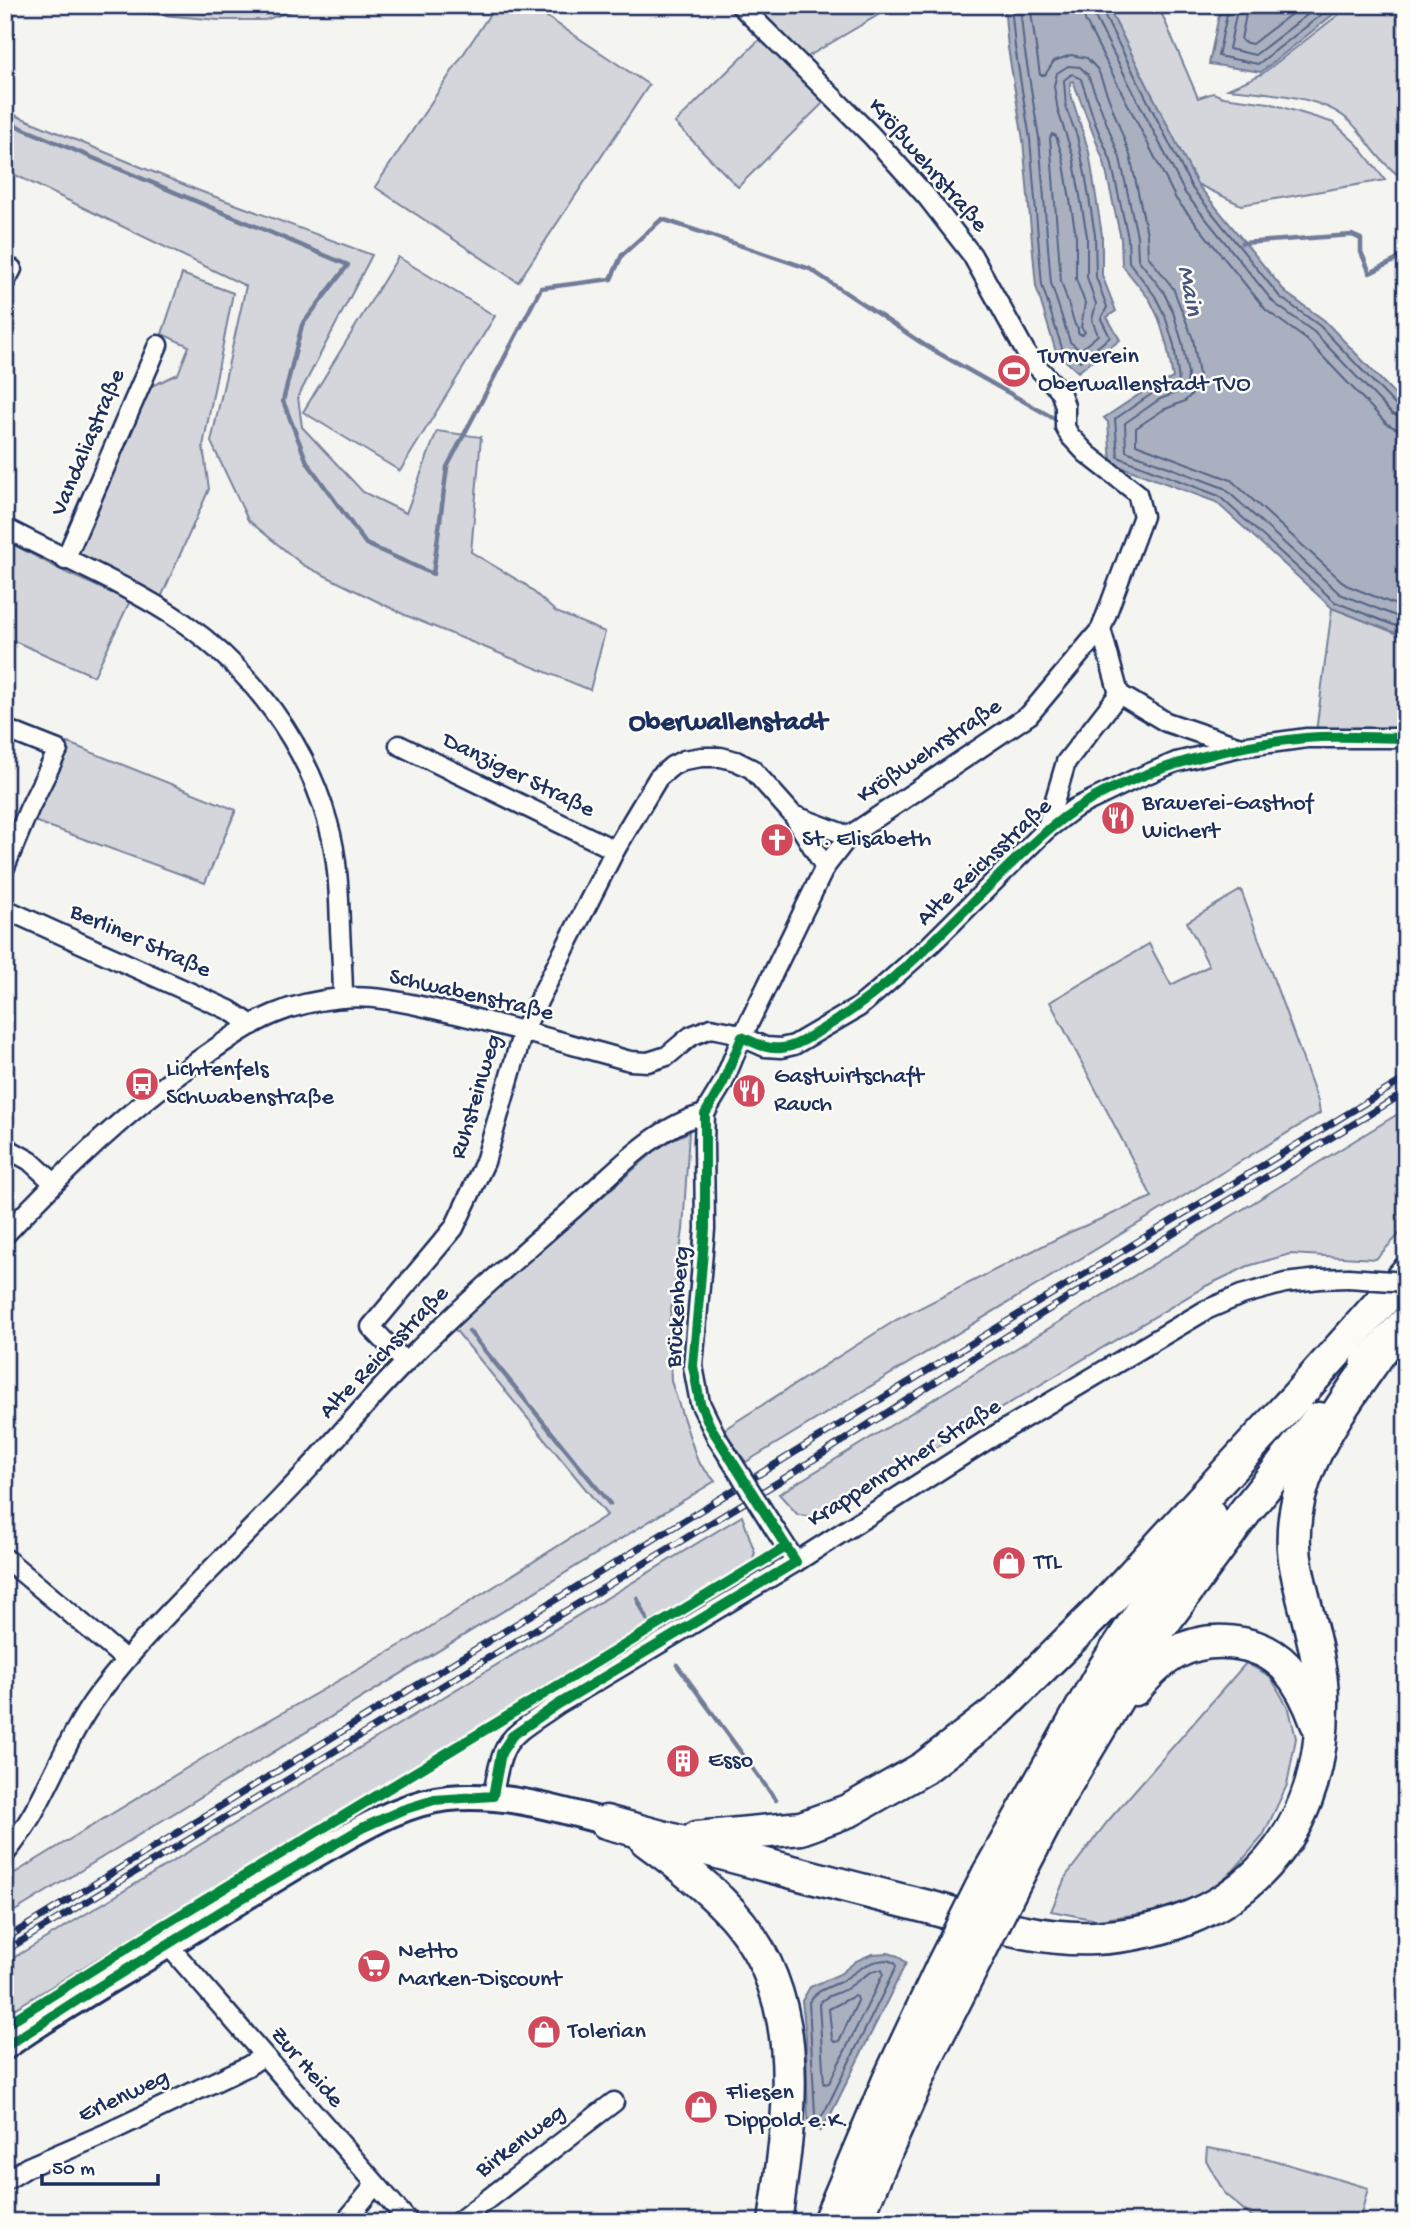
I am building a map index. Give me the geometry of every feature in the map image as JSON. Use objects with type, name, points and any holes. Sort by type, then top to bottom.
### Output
[{"type":"highway","points":[[668,1839],[715,1838],[801,1828],[862,1804],[924,1768],[998,1711],[1044,1668],[1300,1393],[1406,1274]]},
{"type":"highway","points":[[1002,1876],[1059,1796],[1158,1630],[1245,1512],[1313,1426],[1406,1323]]},
{"type":"highway","points":[[618,1825],[1026,1932],[1093,1938],[1148,1933],[1196,1917],[1236,1894],[1264,1869],[1284,1841],[1305,1806],[1315,1771],[1321,1734],[1322,1685],[1296,1566],[1294,1527],[1301,1486],[1323,1434],[1381,1349]]},
{"type":"highway","points":[[829,2222],[889,2080],[956,1968],[1002,1876],[1044,1773],[1111,1659],[1158,1587],[1300,1393]]},
{"type":"highway","points":[[1098,1729],[1149,1673],[1173,1654],[1194,1645],[1230,1641],[1259,1649],[1284,1665],[1313,1710],[1321,1734]]},
{"type":"highway","points":[[618,1825],[682,1867],[722,1902],[756,1946],[778,1991],[789,2067],[788,2120],[775,2222]]},
{"type":"highway","points":[[856,2222],[929,2052],[956,1968]]},
{"type":"street","name":"Krößwehrstraße","points":[[740,5],[871,135],[927,197],[972,255],[1029,358],[1060,391],[1065,407],[1065,427],[1070,436],[1087,454],[1137,493],[1143,516],[1101,629],[1029,715],[849,836],[825,867],[742,1037]]},
{"type":"street","name":"Vandaliastraße","points":[[65,560],[158,345]]},
{"type":"street","points":[[5,528],[182,622],[216,648],[266,701],[289,733],[313,779],[329,824],[340,890],[343,998]]},
{"type":"street","points":[[1101,629],[1119,694],[1166,722],[1240,747]]},
{"type":"street","points":[[1046,830],[1066,762],[1119,694]]},
{"type":"street","points":[[5,729],[58,750],[5,867]]},
{"type":"street","name":"Alte Reichsstraße","points":[[742,1037],[765,1047],[794,1045],[859,1007],[932,944],[1046,830],[1075,808],[1124,784],[1176,762],[1240,747],[1307,738],[1406,738]]},
{"type":"street","name":"Danziger Straße","points":[[398,745],[615,850]]},
{"type":"street","name":"Ruhsteinweg","points":[[405,1362],[371,1327],[454,1228],[485,1163],[523,1031],[615,850],[658,778],[684,760],[722,757],[752,769],[793,815]]},
{"type":"street","points":[[793,815],[849,836]]},
{"type":"street","points":[[793,815],[825,867]]},
{"type":"street","name":"Berliner Straße","points":[[5,909],[229,1010],[252,1025]]},
{"type":"street","name":"Schwabenstraße","points":[[5,1235],[103,1136],[156,1091],[252,1025],[295,1006],[343,998],[419,1005],[630,1061],[648,1062],[667,1056],[691,1036],[711,1028],[742,1037]]},
{"type":"street","points":[[705,1114],[723,1083],[742,1037]]},
{"type":"street","name":"Alte Reichsstraße","points":[[5,1854],[38,1804],[90,1707],[126,1660],[288,1492],[405,1362],[456,1312],[634,1155],[673,1126],[705,1114]]},
{"type":"street","name":"Brückenberg","points":[[705,1114],[705,1228],[693,1366],[700,1403],[717,1438],[796,1562]]},
{"type":"street","points":[[5,1147],[30,1161],[54,1183]]},
{"type":"street","name":"Krappenrother Straße","points":[[493,1796],[501,1753],[512,1736],[557,1705],[796,1562],[987,1440],[1206,1310],[1241,1295],[1285,1283],[1348,1278],[1406,1282]]},
{"type":"street","points":[[5,1558],[126,1660]]},
{"type":"street","points":[[5,2047],[79,1998],[241,1899],[362,1828],[402,1810],[441,1799],[493,1796],[522,1800],[618,1825]]},
{"type":"street","name":"Zur Heide","points":[[168,1945],[409,2222]]},
{"type":"street","name":"Erlenweg","points":[[5,2181],[28,2166],[107,2133],[264,2056]]},
{"type":"street","name":"Birkenweg","points":[[458,2222],[614,2102]]},
{"type":"street","points":[[345,2222],[375,2185]]},
{"type":"shaded area","points":[[53,5],[309,5],[265,20],[218,20]]},
{"type":"shaded area","points":[[496,5],[529,5],[649,85],[518,282],[375,187]]},
{"type":"shaded area","points":[[750,5],[895,5],[807,57]]},
{"type":"shaded area","points":[[1107,5],[1158,5],[1198,98],[1213,93],[1223,97],[1269,103],[1334,123],[1357,144],[1385,180],[1241,205],[1197,184]]},
{"type":"shaded area","points":[[1351,5],[1406,5],[1406,182],[1377,155],[1347,119],[1335,111],[1290,96],[1228,89],[1262,74]]},
{"type":"shaded area","points":[[762,37],[825,101],[738,187],[675,123]]},
{"type":"shaded area","points":[[5,111],[197,190],[372,255],[298,397],[302,427],[363,492],[406,513],[437,431],[481,437],[471,552],[526,585],[556,612],[605,632],[590,690],[405,615],[303,565],[248,520],[211,442],[246,286],[5,170]]},
{"type":"shaded area","points":[[398,257],[495,316],[400,471],[303,412]]},
{"type":"shaded area","points":[[182,274],[233,293],[203,446],[209,489],[160,600],[75,553],[147,388],[178,374],[189,346],[162,334]]},
{"type":"shaded area","points":[[5,540],[67,573],[130,601],[94,676],[5,637]]},
{"type":"shaded area","points":[[1332,608],[1406,637],[1406,731],[1316,732]]},
{"type":"shaded area","points":[[68,743],[236,810],[205,883],[34,821]]},
{"type":"shaded area","points":[[1241,890],[1318,1101],[1320,1113],[746,1462],[723,1430],[896,1320],[1068,1233],[1152,1197],[1050,1002],[1149,944],[1171,985],[1209,966],[1187,922]]},
{"type":"shaded area","points":[[1406,1109],[1406,1227],[1376,1259],[1290,1254],[1248,1266],[1206,1286],[819,1517],[798,1515],[779,1494]]},
{"type":"shaded area","points":[[689,1132],[683,1230],[669,1325],[671,1381],[698,1462],[715,1481],[5,1917],[5,1879],[203,1758],[408,1641],[607,1515],[453,1327],[664,1143]]},
{"type":"shaded area","points":[[742,1516],[755,1553],[751,1562],[16,2008],[5,2000],[5,1963]]},
{"type":"shaded area","points":[[1246,1663],[1270,1676],[1289,1709],[1296,1738],[1287,1785],[1263,1836],[1234,1870],[1199,1898],[1159,1911],[1097,1920],[1051,1911],[1066,1876],[1108,1821]]},
{"type":"shaded area","points":[[1207,2148],[1266,2158],[1368,2188],[1359,2222],[1258,2222],[1225,2194],[1206,2160]]},
{"type":"water","name":"Main","points":[[1004,5],[1107,5],[1197,184],[1286,293],[1324,320],[1406,406],[1406,637],[1332,608],[1216,502],[1111,463],[1108,422],[1104,418],[1155,384],[1173,378],[1167,346],[1150,300],[1122,265],[1121,239],[1104,162],[1073,81],[1070,82],[1070,92],[1089,152],[1102,235],[1102,275],[1116,311],[1107,317],[1120,340],[1078,372],[1056,352],[1036,286],[1023,140]]},
{"type":"water","points":[[1226,5],[1345,5],[1261,72],[1209,64],[1220,10]]},
{"type":"water","points":[[888,1953],[898,1956],[906,1963],[820,2131],[808,2123],[806,2037],[802,2001],[810,1987],[840,1974],[856,1961],[872,1954]]},
{"type":"waterway","points":[[5,121],[348,265],[302,325],[283,401],[307,462],[366,544],[433,574],[447,467],[541,288],[611,279],[622,255],[662,219],[810,269],[926,346],[1055,419]]},
{"type":"waterway","points":[[1242,243],[1352,235],[1361,239],[1361,252],[1370,273],[1402,257],[1406,251]]},
{"type":"waterway","points":[[469,1331],[610,1504]]},
{"type":"waterway","points":[[637,1598],[647,1619]]},
{"type":"waterway","points":[[677,1665],[776,1800]]},
{"type":"railway","points":[[5,1939],[1406,1078]]},
{"type":"railway","points":[[5,1951],[780,1481],[1043,1313],[1406,1092]]},
{"type":"cycle path","points":[[5,2047],[241,1899],[362,1828],[402,1810],[434,1800],[493,1796],[501,1753],[512,1736],[557,1705],[796,1562],[710,1426],[700,1403],[693,1366],[705,1229],[705,1114],[723,1083],[742,1037],[766,1047],[788,1047],[807,1039],[852,1010],[915,959],[1046,832],[1090,800],[1131,780],[1204,756],[1279,741],[1317,737],[1406,738]]},
{"type":"cycle path","points":[[5,2025],[162,1926],[786,1547]]},
{"type":"place","name":"Turnverein Oberwallenstadt TVO","points":[[1014,371]]},
{"type":"place","name":"Brauerei-Gasthof Wichert","points":[[1118,818]]},
{"type":"place","name":"St. Elisabeth","points":[[777,840]]},
{"type":"place","name":"Lichtenfels Schwabenstraße","points":[[142,1084]]},
{"type":"place","name":"Gastwirtschaft Rauch","points":[[749,1091]]},
{"type":"place","name":"TTL","points":[[1009,1563]]},
{"type":"place","name":"Esso","points":[[683,1761]]},
{"type":"place","name":"Netto Marken-Discount","points":[[374,1966]]},
{"type":"place","name":"Tolerian","points":[[544,2032]]},
{"type":"place","name":"Fliesen Dippold e.K.","points":[[701,2107]]},
{"type":"district","name":"Oberwallenstadt","points":[[728,723]]}]
